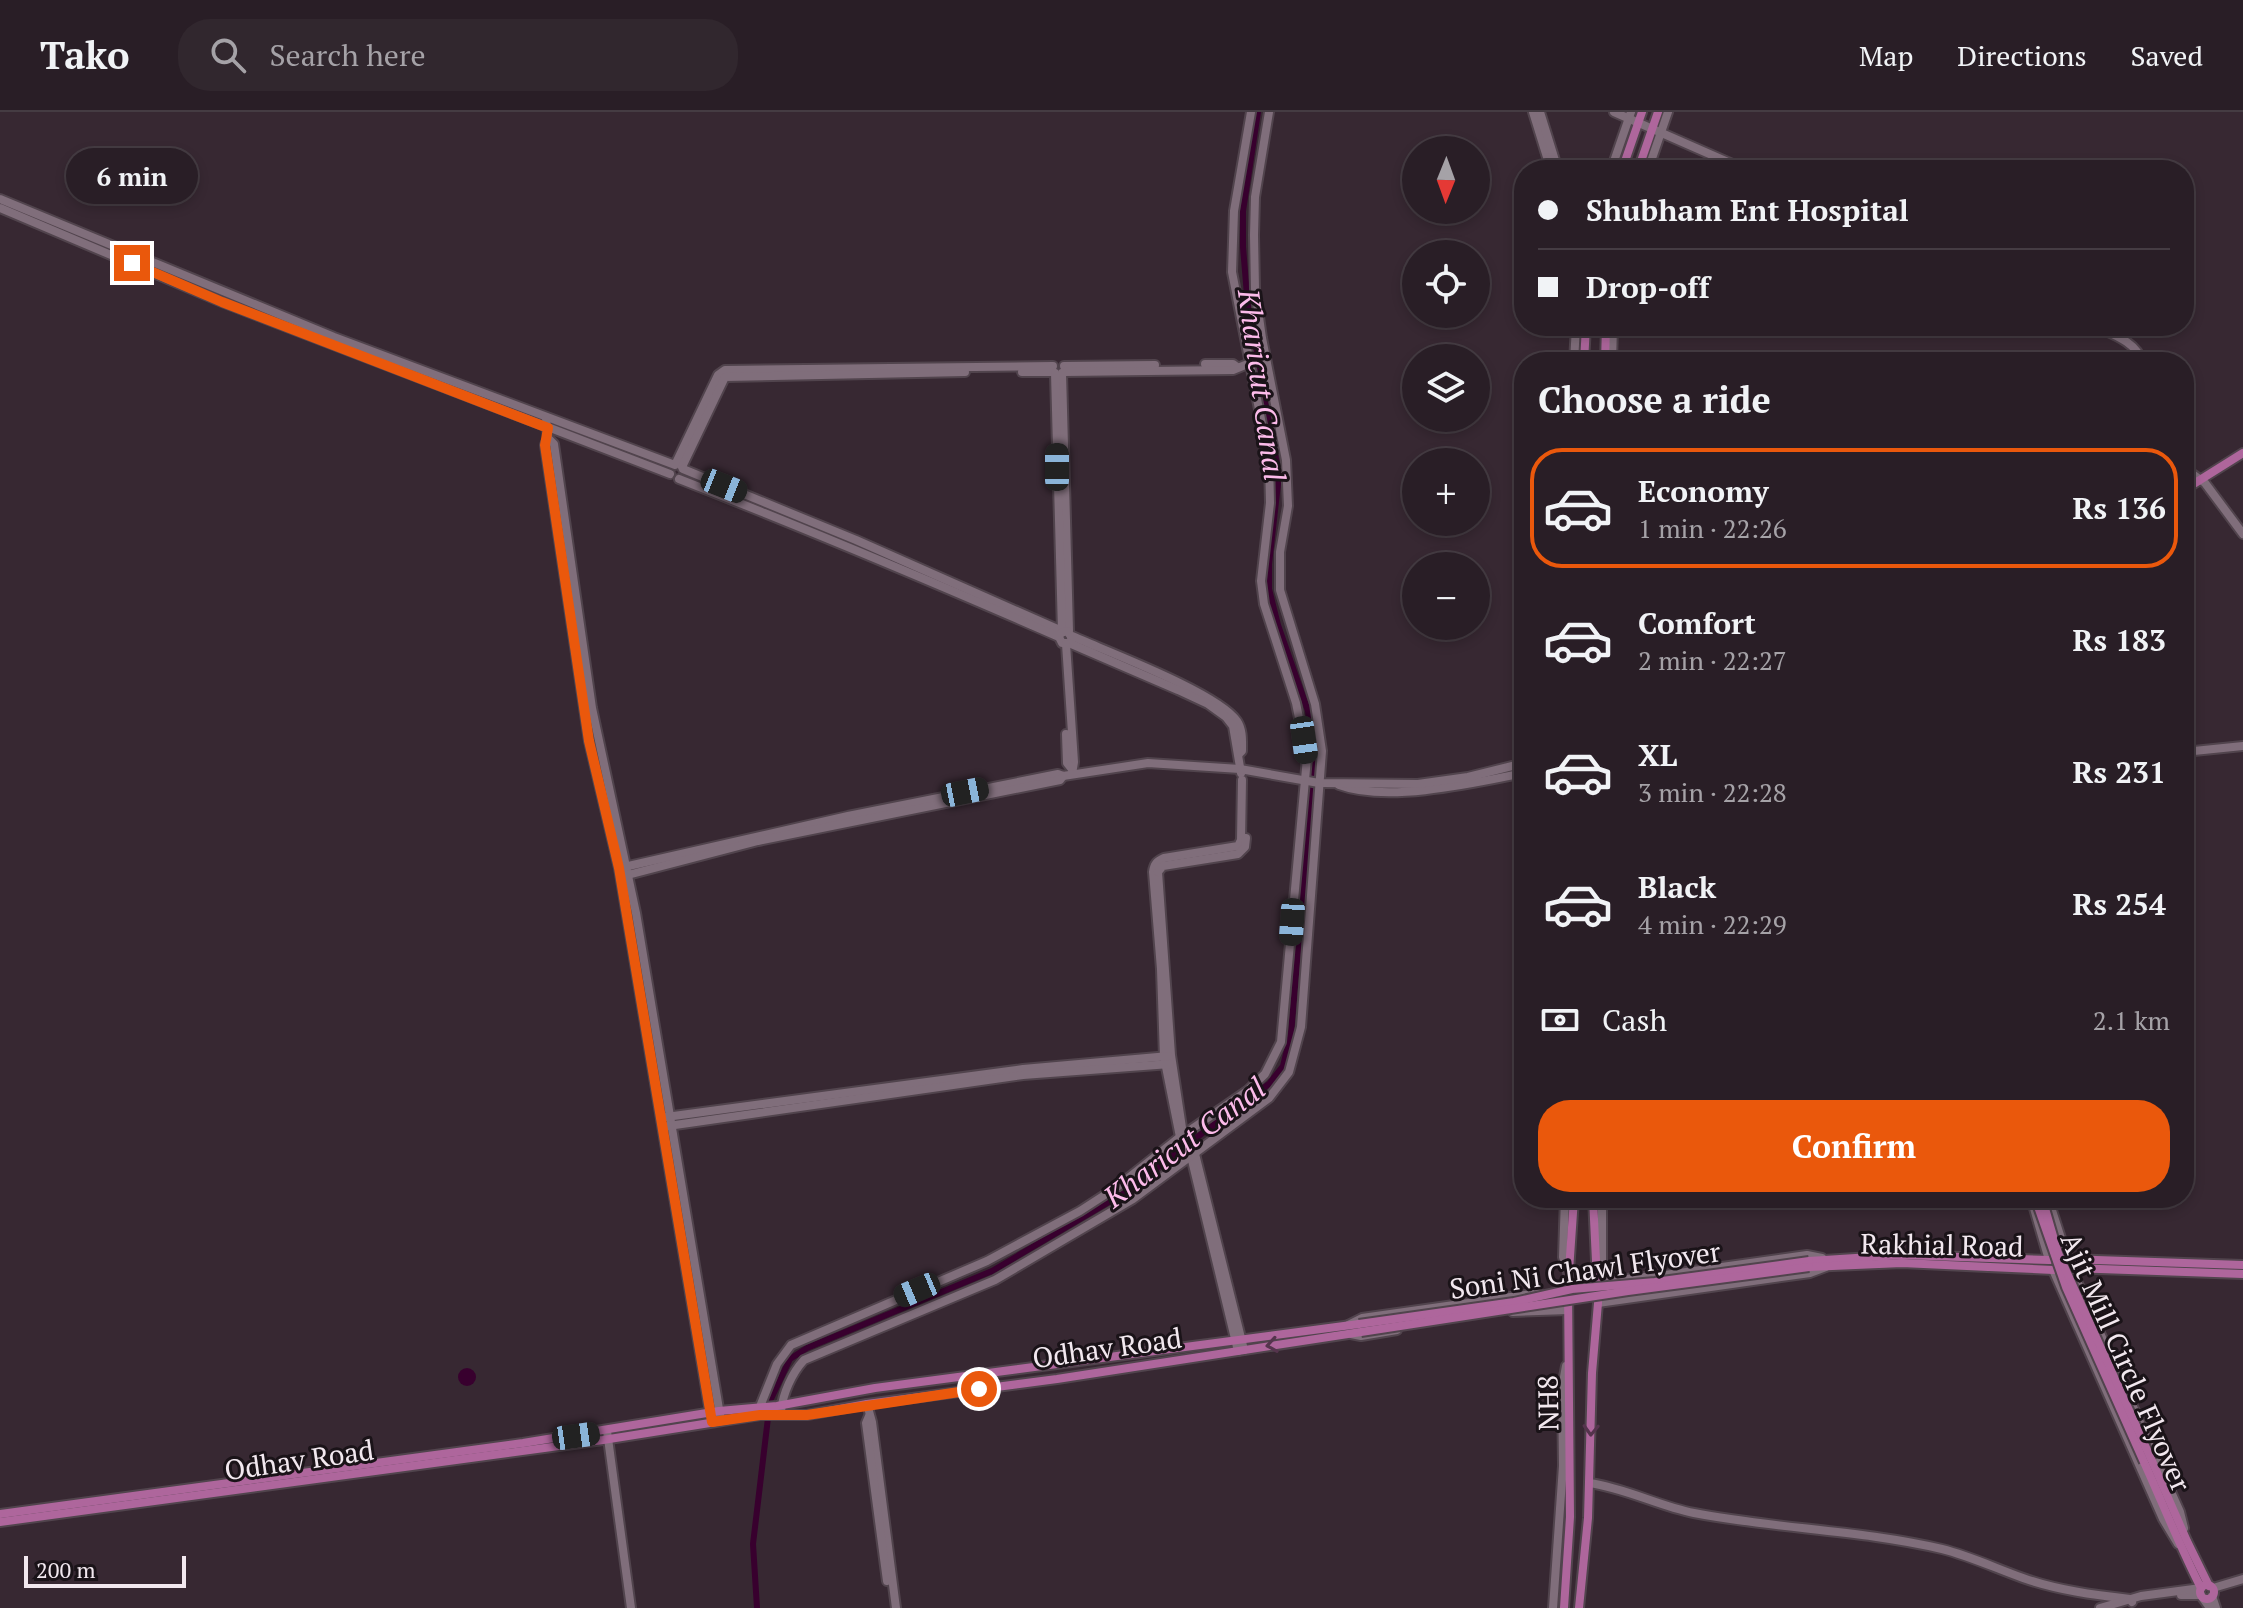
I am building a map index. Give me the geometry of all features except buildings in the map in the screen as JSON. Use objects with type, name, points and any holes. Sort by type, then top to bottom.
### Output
[{"type":"main road","points":[[1625,160],[1642,112]]},
{"type":"main road","points":[[1643,160],[1656,132],[1658,112]]},
{"type":"main road","points":[[2194,487],[2243,455]]},
{"type":"main road","name":"NH8","points":[[1564,1608],[1570,1517],[1568,1286],[1573,1208]]},
{"type":"main road","name":"NH8","points":[[1579,1607],[1598,1303],[1593,1208]]},
{"type":"main road","name":"Ajit Mill Circle Flyover","points":[[2037,1208],[2066,1287],[2148,1462]]},
{"type":"main road","name":"Ajit Mill Circle Flyover","points":[[2045,1208],[2058,1253],[2182,1543],[2207,1592]]},
{"type":"main road","name":"Rakhial Road","points":[[1830,1262],[1902,1255],[2051,1265]]},
{"type":"main road","name":"Soni Ni Chawl Flyover","points":[[1348,1329],[1582,1288],[1830,1262]]},
{"type":"main road","points":[[2069,1263],[2243,1265]]},
{"type":"main road","points":[[2069,1263],[2243,1274]]},
{"type":"main road","name":"Odhav Road","points":[[0,1522],[779,1410],[885,1387],[1239,1339],[1348,1329]]},
{"type":"main road","name":"Odhav Road","points":[[779,1410],[807,1415],[1241,1350],[1348,1329]]},
{"type":"main road","points":[[1570,1381],[1580,1390],[1592,1382]]},
{"type":"main road","name":"Odhav Road","points":[[0,1514],[605,1436]]},
{"type":"street","points":[[779,1410],[796,1368],[804,1360],[995,1280],[1133,1199],[1265,1074],[1281,1042],[1307,758],[1296,703],[1264,604],[1261,581],[1270,503],[1269,460],[1232,272],[1234,211],[1251,112]]},
{"type":"street","points":[[758,1412],[777,1364],[791,1345],[987,1261],[1024,1242],[1279,1088],[1289,1072],[1296,1052],[1302,1011],[1322,751],[1315,704],[1280,590],[1280,552],[1288,506],[1287,469],[1255,289],[1253,210],[1269,112]]},
{"type":"street","points":[[1533,112],[1548,160]]},
{"type":"street","points":[[1540,112],[1555,160]]},
{"type":"street","points":[[1614,112],[1630,115],[1656,132],[1722,160]]},
{"type":"street","points":[[1650,160],[1656,132],[1668,112]]},
{"type":"street","points":[[1614,160],[1630,115]]},
{"type":"street","points":[[0,199],[547,428],[680,467],[856,540],[1066,638]]},
{"type":"street","points":[[0,208],[222,302],[817,532],[1200,693],[1224,707],[1240,725],[1242,751],[1239,754],[1245,784],[1246,844],[1238,854],[1163,866],[1156,870],[1168,1060],[1187,1146],[1241,1350]]},
{"type":"street","points":[[2114,336],[2138,352]]},
{"type":"street","points":[[680,467],[725,377],[1233,364],[1237,367],[1250,363]]},
{"type":"street","points":[[1059,370],[1066,638],[1074,762],[1069,773]]},
{"type":"street","points":[[547,428],[554,444],[595,729],[667,1122],[715,1417]]},
{"type":"street","points":[[675,476],[670,469],[680,467]]},
{"type":"street","points":[[2194,473],[2243,534]]},
{"type":"street","points":[[2194,751],[2243,746]]},
{"type":"street","points":[[623,872],[862,813],[1046,776],[1148,763],[1240,769],[1305,782],[1336,784],[1418,784],[1468,777],[1514,766]]},
{"type":"street","points":[[1336,784],[1348,788],[1455,788],[1514,775]]},
{"type":"street","points":[[667,1122],[1023,1069],[1168,1060]]},
{"type":"street","points":[[1565,1208],[1563,1257],[1569,1276]]},
{"type":"street","points":[[1602,1208],[1602,1261],[1596,1277],[1665,1275],[1807,1255],[1830,1262]]},
{"type":"street","points":[[2036,1208],[2051,1265],[2173,1539],[2182,1543],[2180,1512],[2069,1263],[2051,1208]]},
{"type":"street","points":[[1598,1303],[1810,1273],[1830,1262]]},
{"type":"street","points":[[2051,1265],[2069,1263]]},
{"type":"street","points":[[1568,1286],[1535,1294],[1362,1318],[1348,1329],[1361,1336],[1519,1311],[1553,1313],[1568,1310]]},
{"type":"street","points":[[1553,1608],[1563,1466],[1562,1388],[1569,1351]]},
{"type":"street","points":[[867,1404],[872,1422],[893,1608]]},
{"type":"street","points":[[605,1436],[629,1608]]},
{"type":"street","points":[[1589,1483],[1631,1491],[1652,1502],[1691,1512],[1759,1524],[1894,1539],[1962,1555],[2064,1590],[2131,1600]]},
{"type":"street","points":[[2100,1608],[2131,1600],[2207,1592],[2243,1581]]},
{"type":"street","points":[[2207,1592],[2210,1608]]},
{"type":"street","points":[[2207,1592],[2216,1608]]},
{"type":"street","points":[[2109,1608],[2131,1600]]},
{"type":"shaded area","points":[[467,1368],[476,1377],[467,1386],[458,1377]]},
{"type":"waterway","name":"Kharicut Canal","points":[[757,1608],[753,1544],[770,1401],[790,1359],[807,1348],[992,1271],[1131,1189],[1269,1084],[1283,1066],[1291,1034],[1314,760],[1308,711],[1269,589],[1279,475],[1249,319],[1243,247],[1243,211],[1258,112]]},
{"type":"route","points":[[132,263],[222,302],[548,428],[545,445],[589,741],[619,868],[712,1422],[760,1415],[807,1415],[979,1389]]}]
